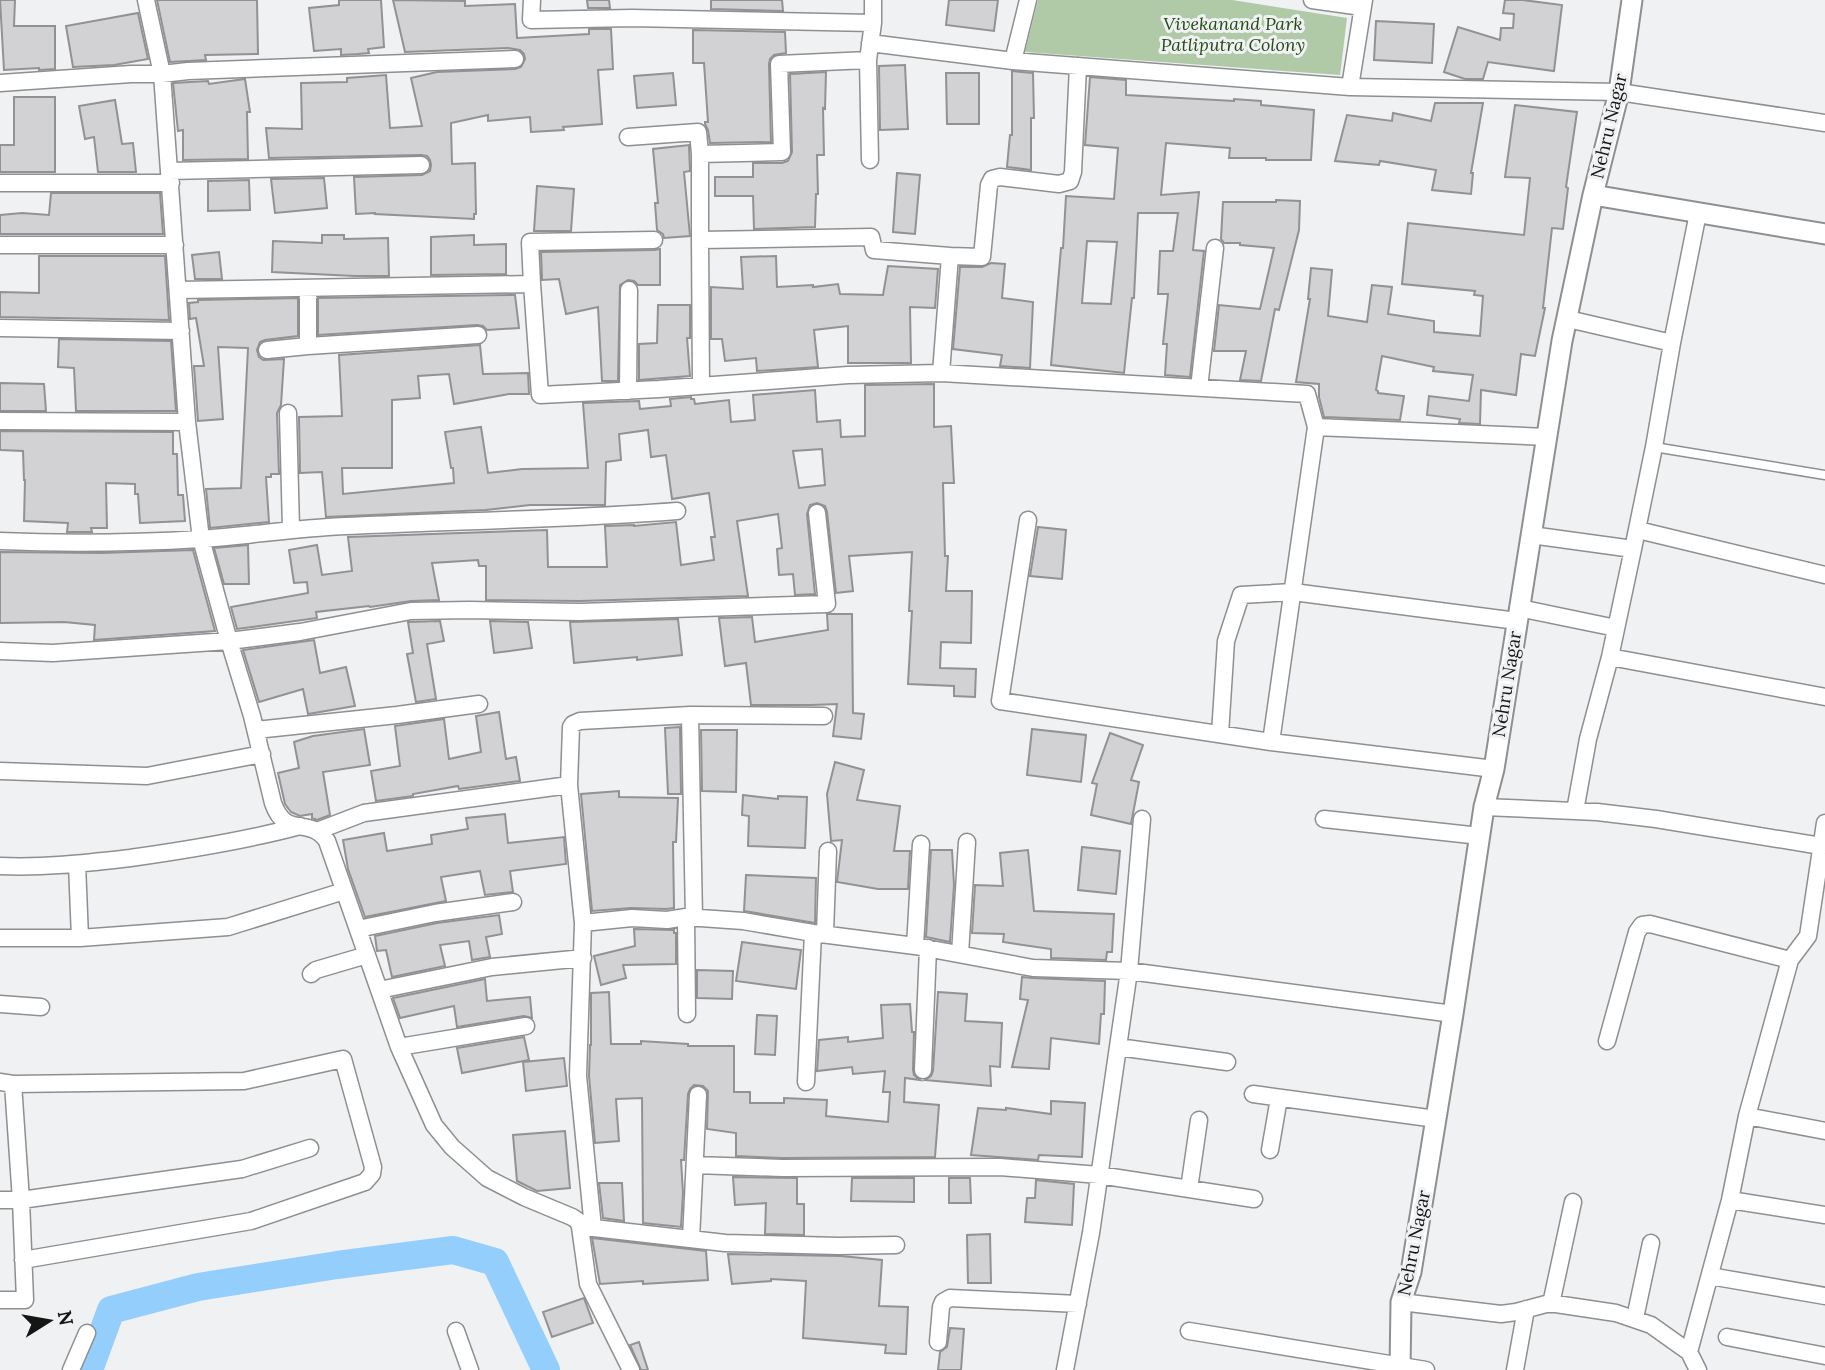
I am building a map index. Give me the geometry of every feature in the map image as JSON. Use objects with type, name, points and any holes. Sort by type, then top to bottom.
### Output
[{"type":"street","points":[[146,0],[162,74],[187,422],[201,538],[277,814],[282,821],[317,831],[327,841],[399,1047],[434,1125],[452,1147],[487,1178],[572,1217],[586,1228],[725,1243],[896,1245]]},
{"type":"street","points":[[532,0],[531,20],[632,18],[873,23]]},
{"type":"street","points":[[870,160],[868,60],[873,0]]},
{"type":"street","points":[[1013,61],[1028,0]]},
{"type":"street","points":[[1312,0],[1363,4],[1350,87]]},
{"type":"street","name":"Nehru Nagar","points":[[1400,1368],[1401,1302],[1411,1272],[1484,807],[1493,769],[1563,341],[1593,195],[1619,92],[1632,0]]},
{"type":"street","points":[[870,43],[1013,61],[1350,87],[1619,92],[1825,123]]},
{"type":"street","points":[[0,83],[188,71],[515,59]]},
{"type":"street","points":[[700,154],[782,152],[779,64],[868,60]]},
{"type":"street","points":[[699,240],[871,237],[874,250],[982,257],[989,185],[992,179],[1000,177],[1059,184],[1070,181],[1073,172],[1078,66]]},
{"type":"street","points":[[628,137],[698,132],[701,386]]},
{"type":"street","points":[[0,183],[421,166]]},
{"type":"street","points":[[1593,195],[1825,234]]},
{"type":"street","points":[[1575,811],[1588,739],[1639,530],[1698,213]]},
{"type":"street","points":[[654,240],[530,242],[540,395],[848,375],[941,373],[1307,394],[1316,427],[1271,742]]},
{"type":"street","points":[[0,245],[175,245]]},
{"type":"street","points":[[1199,388],[1214,248]]},
{"type":"street","points":[[941,373],[950,256]]},
{"type":"street","points":[[178,290],[532,284]]},
{"type":"street","points":[[308,288],[308,346]]},
{"type":"street","points":[[628,391],[629,290]]},
{"type":"street","points":[[1568,319],[1672,343]]},
{"type":"street","points":[[0,328],[181,331]]},
{"type":"street","points":[[267,350],[478,335]]},
{"type":"street","points":[[288,413],[291,529]]},
{"type":"street","points":[[0,421],[187,422]]},
{"type":"street","points":[[1316,427],[1547,438]]},
{"type":"street","points":[[0,541],[49,543],[201,538],[291,529],[602,517],[677,511]]},
{"type":"street","points":[[0,651],[53,653],[229,641],[300,632],[411,611],[580,612],[827,604],[817,513]]},
{"type":"street","points":[[1028,520],[1000,701],[1271,742],[1493,769]]},
{"type":"street","points":[[1639,530],[1825,575]]},
{"type":"street","points":[[1531,535],[1633,549]]},
{"type":"street","points":[[1220,734],[1226,641],[1241,595],[1293,592],[1616,628]]},
{"type":"street","points":[[1610,657],[1825,697]]},
{"type":"street","points":[[256,730],[480,704]]},
{"type":"street","points":[[631,1370],[588,1284],[579,1076],[583,923],[569,785],[571,727],[576,722],[690,715],[824,716]]},
{"type":"street","points":[[687,1014],[690,715]]},
{"type":"street","points":[[0,771],[147,776],[262,754]]},
{"type":"street","points":[[317,831],[364,813],[569,785]]},
{"type":"street","points":[[1484,807],[1575,811],[1656,819],[1821,846]]},
{"type":"street","points":[[1324,819],[1480,836]]},
{"type":"street","points":[[1065,1370],[1099,1175],[1129,971],[1142,820]]},
{"type":"street","points":[[1689,1352],[1731,1200],[1747,1116],[1790,960],[1808,936],[1825,823]]},
{"type":"street","points":[[0,866],[77,864],[191,850],[300,827]]},
{"type":"street","points":[[960,954],[967,842]]},
{"type":"street","points":[[921,844],[923,1070]]},
{"type":"street","points":[[806,1082],[828,850]]},
{"type":"street","points":[[77,864],[80,938]]},
{"type":"street","points":[[0,938],[80,938],[228,927],[344,891]]},
{"type":"street","points":[[358,929],[435,913],[513,902]]},
{"type":"street","points":[[583,923],[632,918],[690,917],[743,921],[921,947],[1033,968],[1129,971],[1453,1014]]},
{"type":"street","points":[[1607,1041],[1637,932],[1642,925],[1650,924],[1790,960]]},
{"type":"street","points":[[311,974],[316,970],[367,955]]},
{"type":"street","points":[[379,990],[492,967],[583,958]]},
{"type":"street","points":[[0,1004],[41,1007]]},
{"type":"street","points":[[399,1047],[526,1026]]},
{"type":"street","points":[[1118,1047],[1227,1062]]},
{"type":"street","points":[[0,1300],[25,1300],[23,1260],[21,1200],[6,1083],[244,1080],[343,1059],[373,1167],[372,1174],[365,1182],[251,1221],[23,1260]]},
{"type":"street","points":[[1253,1094],[1436,1119]]},
{"type":"street","points":[[691,1239],[698,1095]]},
{"type":"street","points":[[1270,1150],[1279,1098]]},
{"type":"street","points":[[1747,1116],[1825,1131]]},
{"type":"street","points":[[1189,1189],[1199,1121]]},
{"type":"street","points":[[0,1200],[21,1200],[242,1169],[310,1148]]},
{"type":"street","points":[[695,1165],[782,1168],[1000,1167],[1099,1175],[1254,1199]]},
{"type":"street","points":[[1731,1200],[1825,1214]]},
{"type":"street","points":[[1551,1304],[1573,1202]]},
{"type":"street","points":[[1635,1318],[1650,1243]]},
{"type":"street","points":[[1710,1276],[1825,1296]]},
{"type":"street","points":[[938,1342],[941,1307],[943,1302],[950,1298],[1078,1304]]},
{"type":"street","points":[[1401,1302],[1501,1314],[1551,1304],[1616,1313],[1651,1325],[1689,1352],[1698,1370]]},
{"type":"street","points":[[1515,1370],[1526,1309]]},
{"type":"street","points":[[456,1331],[470,1370]]},
{"type":"street","points":[[1189,1331],[1400,1368],[1426,1370]]},
{"type":"street","points":[[71,1370],[87,1333]]},
{"type":"street","points":[[1727,1337],[1825,1356]]},
{"type":"lane","points":[[1654,447],[1825,475]]},
{"type":"green space","name":"Vivekanand Park Patliputra Colony","points":[[1038,0],[1232,0],[1347,18],[1340,75],[1025,52]]},
{"type":"building","points":[[0,0],[15,0],[14,26],[55,26],[55,69],[4,70]]},
{"type":"building","points":[[157,0],[257,0],[258,54],[205,55],[206,60],[170,62]]},
{"type":"building","points":[[339,0],[381,0],[384,47],[368,49],[369,53],[341,55],[341,49],[314,51],[309,8],[339,5]]},
{"type":"building","points":[[393,0],[465,1],[465,6],[515,4],[517,38],[589,34],[589,29],[611,29],[613,69],[598,70],[602,124],[531,132],[530,117],[488,121],[488,115],[451,123],[452,164],[475,163],[474,219],[356,214],[354,177],[422,175],[430,171],[430,160],[421,155],[269,158],[266,128],[302,129],[301,83],[347,82],[347,78],[386,75],[390,128],[422,126],[411,78],[437,72],[515,69],[521,67],[525,59],[520,50],[508,48],[405,52]]},
{"type":"building","points":[[587,0],[609,0],[610,8],[588,8]]},
{"type":"building","points":[[711,0],[782,0],[783,11],[711,9]]},
{"type":"building","points":[[949,0],[998,0],[994,31],[946,25]]},
{"type":"building","points":[[1505,0],[1562,5],[1554,71],[1488,62],[1483,79],[1465,79],[1444,72],[1458,27],[1500,40],[1501,28],[1513,28],[1514,14],[1503,13]]},
{"type":"building","points":[[138,13],[148,59],[114,65],[73,67],[66,26]]},
{"type":"building","points":[[1376,21],[1434,24],[1432,63],[1374,60]]},
{"type":"building","points":[[693,30],[785,32],[786,53],[774,55],[769,64],[771,142],[710,143],[705,124],[708,122],[704,63],[693,63]]},
{"type":"building","points":[[905,65],[908,129],[880,130],[879,66]]},
{"type":"building","points":[[1012,71],[1033,73],[1031,170],[1007,167],[1012,135]]},
{"type":"building","points":[[826,72],[825,109],[823,108],[824,155],[817,155],[815,227],[754,229],[753,196],[715,196],[715,177],[753,177],[753,163],[788,161],[792,152],[790,74]]},
{"type":"building","points":[[673,73],[676,105],[637,108],[634,76]]},
{"type":"building","points":[[946,73],[979,73],[979,124],[947,124]]},
{"type":"building","points":[[1090,77],[1126,80],[1126,95],[1261,101],[1261,105],[1314,110],[1311,160],[1229,158],[1230,148],[1166,143],[1161,195],[1199,192],[1193,250],[1204,251],[1190,377],[1165,375],[1167,344],[1163,344],[1168,294],[1158,294],[1160,251],[1173,251],[1178,213],[1138,213],[1134,298],[1124,373],[1051,365],[1066,196],[1114,199],[1118,148],[1085,145]],"holes":[[[1087,241],[1117,242],[1111,304],[1082,303]]]},
{"type":"building","points":[[245,79],[250,112],[247,112],[248,159],[183,160],[183,130],[178,131],[173,83],[208,81],[209,84]]},
{"type":"building","points":[[14,97],[55,97],[55,172],[0,172],[0,145],[14,145]]},
{"type":"building","points":[[115,100],[122,144],[133,143],[136,172],[98,172],[94,137],[85,139],[79,106]]},
{"type":"building","points":[[1435,103],[1483,103],[1471,173],[1471,194],[1432,190],[1436,170],[1380,161],[1379,165],[1335,161],[1347,115],[1392,121],[1393,113],[1431,121]]},
{"type":"building","points":[[1515,105],[1577,112],[1563,229],[1552,228],[1545,308],[1535,356],[1521,354],[1516,395],[1481,390],[1480,424],[1459,423],[1460,419],[1427,415],[1429,396],[1469,401],[1473,375],[1433,371],[1434,367],[1382,356],[1376,390],[1378,393],[1404,396],[1400,420],[1324,417],[1319,384],[1296,382],[1310,299],[1311,268],[1332,270],[1328,316],[1367,322],[1372,285],[1392,287],[1388,314],[1434,321],[1434,332],[1480,336],[1483,296],[1474,295],[1475,291],[1402,284],[1408,223],[1524,235],[1530,178],[1505,177]]},
{"type":"building","points":[[689,145],[690,171],[684,172],[690,236],[664,238],[657,230],[655,203],[658,203],[653,149]]},
{"type":"building","points":[[897,173],[920,175],[915,234],[893,232]]},
{"type":"building","points":[[324,178],[327,208],[275,213],[271,179]]},
{"type":"building","points":[[249,180],[250,210],[208,211],[208,181]]},
{"type":"building","points":[[537,186],[574,189],[571,231],[534,231]]},
{"type":"building","points":[[51,193],[160,193],[163,234],[0,234],[0,215],[49,215]]},
{"type":"building","points":[[1300,201],[1299,230],[1279,310],[1275,309],[1261,381],[1240,380],[1246,351],[1214,351],[1219,305],[1260,309],[1274,248],[1224,243],[1221,239],[1223,202]]},
{"type":"building","points":[[322,235],[344,235],[344,239],[388,238],[389,276],[272,272],[273,241],[322,243]]},
{"type":"building","points":[[474,235],[474,245],[506,244],[506,274],[431,275],[431,237]]},
{"type":"building","points":[[660,249],[660,285],[638,285],[628,280],[620,285],[618,381],[602,381],[598,307],[566,314],[559,279],[542,280],[541,252]]},
{"type":"building","points":[[219,252],[222,279],[195,279],[192,255]]},
{"type":"building","points":[[39,256],[165,256],[169,320],[0,317],[0,292],[39,293]]},
{"type":"building","points":[[776,256],[777,287],[838,284],[840,294],[883,295],[888,266],[938,269],[935,308],[910,307],[911,363],[848,363],[848,326],[814,330],[818,367],[757,371],[756,358],[725,361],[722,339],[711,339],[711,287],[743,289],[741,257]]},
{"type":"building","points":[[991,263],[1005,264],[1002,298],[1033,302],[1030,368],[1000,366],[1002,355],[953,349],[960,267],[982,267]]},
{"type":"building","points":[[515,295],[519,328],[487,330],[477,325],[318,335],[318,298]]},
{"type":"building","points":[[298,298],[298,336],[265,340],[260,342],[257,350],[263,360],[284,359],[281,405],[277,413],[279,474],[266,477],[269,522],[210,528],[206,489],[241,488],[248,348],[218,347],[223,419],[198,421],[194,366],[204,366],[196,318],[190,319],[189,303],[198,300]]},
{"type":"building","points":[[658,305],[690,305],[690,338],[687,338],[690,376],[639,380],[639,344],[657,343]]},
{"type":"building","points":[[59,339],[171,341],[176,411],[76,411],[74,368],[58,367]]},
{"type":"building","points":[[480,345],[483,374],[528,373],[529,394],[509,394],[454,404],[449,374],[418,376],[420,398],[392,400],[392,468],[342,468],[343,494],[454,483],[445,432],[481,427],[488,473],[522,469],[588,468],[583,403],[639,401],[640,409],[671,406],[670,399],[691,397],[695,404],[729,400],[731,422],[755,420],[753,395],[815,390],[817,422],[840,420],[841,437],[865,436],[865,385],[934,384],[934,427],[951,426],[954,483],[943,483],[945,556],[948,556],[946,591],[972,591],[971,643],[941,642],[940,668],[976,669],[975,697],[954,696],[954,686],[908,684],[912,552],[849,556],[853,591],[836,593],[827,512],[825,506],[817,503],[810,505],[807,514],[815,594],[795,595],[793,574],[779,575],[777,549],[782,548],[778,514],[737,521],[748,596],[580,601],[486,600],[486,566],[479,566],[478,560],[432,563],[439,600],[316,612],[317,618],[237,629],[231,607],[308,593],[307,582],[294,583],[289,550],[317,545],[322,575],[352,571],[348,537],[547,530],[548,567],[607,567],[605,526],[676,522],[681,565],[714,560],[711,537],[715,537],[709,493],[672,499],[666,455],[651,457],[648,430],[619,434],[621,460],[606,462],[605,505],[530,505],[486,510],[326,517],[322,472],[300,473],[299,417],[342,416],[339,355]],"holes":[[[822,449],[825,485],[799,488],[793,451]]]},
{"type":"building","points":[[0,383],[44,384],[46,411],[0,411]]},
{"type":"building","points":[[0,431],[173,432],[173,454],[177,454],[178,495],[183,495],[185,521],[140,523],[135,484],[106,483],[107,528],[91,528],[92,532],[67,532],[68,523],[24,521],[23,451],[0,450]]},
{"type":"building","points":[[1038,527],[1066,530],[1062,579],[1030,576]]},
{"type":"building","points":[[248,545],[249,584],[224,584],[214,548]]},
{"type":"building","points":[[193,550],[215,631],[94,640],[95,625],[64,622],[0,623],[0,552]]},
{"type":"building","points":[[827,614],[852,614],[853,713],[864,714],[861,739],[833,736],[837,704],[751,705],[746,663],[725,666],[719,618],[752,617],[755,642],[828,630]]},
{"type":"building","points":[[678,619],[682,655],[574,663],[570,622]]},
{"type":"building","points":[[440,621],[444,641],[427,644],[436,699],[416,702],[407,654],[413,653],[408,622]]},
{"type":"building","points":[[490,621],[528,622],[532,648],[494,653]]},
{"type":"building","points":[[314,640],[320,673],[346,667],[355,706],[308,714],[303,689],[259,702],[243,650]]},
{"type":"building","points":[[499,712],[506,759],[516,757],[520,781],[459,789],[458,786],[376,801],[371,771],[400,766],[395,726],[444,719],[449,759],[481,752],[476,716]]},
{"type":"building","points":[[680,727],[681,794],[668,794],[665,728]]},
{"type":"building","points":[[364,729],[370,765],[323,772],[330,815],[317,820],[312,818],[312,814],[300,816],[291,812],[285,804],[278,773],[299,768],[294,742],[313,736]]},
{"type":"building","points":[[1032,729],[1086,735],[1081,782],[1027,775]]},
{"type":"building","points":[[701,730],[737,730],[736,792],[702,791]]},
{"type":"building","points":[[1110,733],[1143,745],[1131,780],[1139,782],[1131,824],[1091,815],[1097,784],[1092,783]]},
{"type":"building","points":[[835,762],[864,770],[857,800],[900,806],[894,851],[910,851],[908,889],[878,889],[837,882],[842,840],[831,841],[827,794]]},
{"type":"building","points":[[619,791],[619,797],[678,798],[676,842],[673,842],[674,908],[592,911],[581,794]]},
{"type":"building","points":[[743,795],[778,799],[778,796],[807,797],[805,848],[748,846],[749,816],[742,815]]},
{"type":"building","points":[[505,814],[508,843],[564,837],[566,864],[510,871],[513,892],[485,895],[480,871],[441,877],[446,901],[365,917],[348,869],[343,840],[384,833],[387,851],[432,844],[431,835],[468,829],[466,818]]},
{"type":"building","points":[[1082,847],[1120,851],[1116,894],[1078,890]]},
{"type":"building","points":[[931,850],[952,850],[954,885],[950,942],[926,937]]},
{"type":"building","points":[[1028,850],[1034,911],[1114,914],[1112,952],[1107,952],[1106,960],[1051,958],[1051,949],[1003,942],[1004,934],[972,933],[975,885],[1003,886],[1000,853]]},
{"type":"building","points":[[746,875],[816,878],[815,923],[744,911]]},
{"type":"building","points":[[499,915],[502,934],[486,937],[490,957],[472,960],[469,941],[440,945],[445,966],[392,977],[386,950],[377,951],[375,936],[437,923]]},
{"type":"building","points":[[634,929],[674,930],[676,964],[623,965],[626,978],[601,985],[594,956],[635,946]]},
{"type":"building","points":[[742,942],[801,950],[796,989],[736,981]]},
{"type":"building","points":[[697,970],[733,971],[732,999],[697,998]]},
{"type":"building","points":[[1022,977],[1105,981],[1104,1014],[1101,1014],[1099,1044],[1051,1038],[1049,1069],[1012,1067],[1028,1000],[1020,999]]},
{"type":"building","points":[[485,979],[487,1001],[530,997],[532,1018],[524,1016],[457,1027],[454,1006],[400,1018],[393,998]]},
{"type":"building","points":[[609,992],[611,1044],[641,1044],[641,1041],[688,1046],[734,1046],[734,1092],[750,1092],[750,1103],[784,1103],[784,1098],[827,1100],[826,1116],[888,1122],[890,1092],[883,1092],[885,1071],[853,1074],[852,1067],[817,1071],[819,1040],[848,1037],[848,1042],[883,1038],[881,1005],[910,1004],[914,1032],[913,1070],[920,1080],[905,1078],[904,1102],[939,1105],[935,1157],[736,1156],[736,1133],[707,1129],[708,1091],[703,1086],[694,1085],[688,1094],[684,1160],[681,1160],[681,1227],[643,1223],[642,1098],[616,1099],[619,1141],[595,1143],[589,1076],[591,993]]},
{"type":"building","points":[[938,992],[967,994],[965,1021],[1002,1023],[1000,1067],[990,1066],[991,1086],[925,1080],[933,1071]]},
{"type":"building","points":[[757,1015],[777,1016],[775,1055],[755,1054]]},
{"type":"building","points":[[524,1037],[529,1060],[462,1073],[457,1048]]},
{"type":"building","points":[[564,1058],[567,1086],[526,1091],[523,1062]]},
{"type":"building","points":[[1051,1101],[1085,1103],[1082,1157],[1039,1155],[1038,1160],[971,1155],[978,1108],[1006,1108],[1051,1114]]},
{"type":"building","points":[[565,1131],[570,1188],[537,1191],[517,1181],[513,1135]]},
{"type":"building","points":[[733,1177],[797,1178],[797,1204],[804,1204],[804,1235],[765,1234],[766,1203],[735,1205]]},
{"type":"building","points":[[852,1178],[914,1178],[914,1202],[851,1201]]},
{"type":"building","points":[[949,1178],[970,1178],[971,1203],[949,1203]]},
{"type":"building","points":[[1036,1180],[1074,1184],[1072,1225],[1025,1222],[1027,1198],[1035,1198]]},
{"type":"building","points":[[599,1183],[622,1183],[624,1221],[603,1218]]},
{"type":"building","points":[[990,1234],[991,1283],[968,1283],[967,1235]]},
{"type":"building","points":[[592,1238],[706,1251],[708,1280],[600,1284]]},
{"type":"building","points":[[728,1254],[841,1256],[882,1260],[879,1306],[908,1307],[906,1354],[885,1353],[886,1345],[803,1338],[806,1281],[771,1279],[732,1284]]},
{"type":"building","points":[[584,1298],[593,1323],[552,1337],[543,1312]]},
{"type":"building","points":[[950,1328],[964,1329],[961,1370],[938,1370],[940,1352],[947,1347]]},
{"type":"building","points":[[639,1342],[648,1370],[641,1370],[630,1345]]},
{"type":"waterway","points":[[89,1370],[111,1310],[198,1287],[453,1250],[495,1262],[546,1370]]}]
